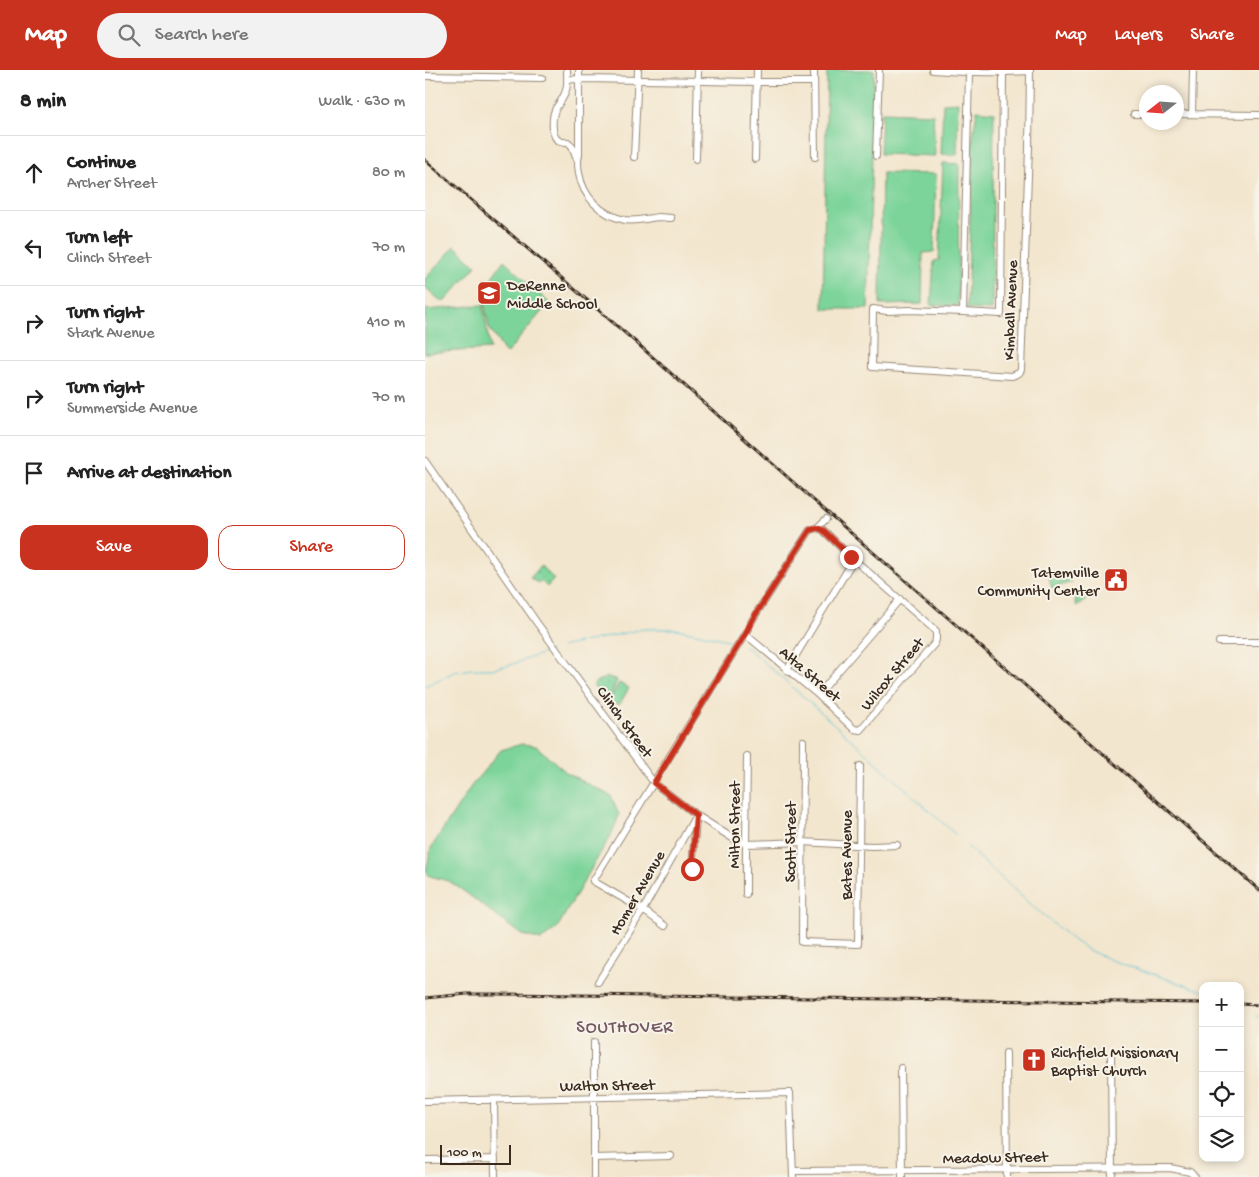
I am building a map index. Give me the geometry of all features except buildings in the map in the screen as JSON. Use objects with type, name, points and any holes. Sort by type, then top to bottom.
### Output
[{"type":"street","points":[[567,70],[567,89],[564,97],[555,109],[553,134],[560,142],[568,142],[579,131]]},
{"type":"street","points":[[578,160],[579,70]]},
{"type":"street","points":[[634,157],[638,70]]},
{"type":"street","points":[[696,159],[698,70]]},
{"type":"street","points":[[755,159],[757,70]]},
{"type":"street","points":[[814,70],[815,157]]},
{"type":"street","points":[[876,156],[879,70]]},
{"type":"street","points":[[933,70],[969,73],[1003,73],[1030,70]]},
{"type":"street","name":"Kimball Avenue","points":[[963,312],[887,311],[873,309],[872,367],[1012,376],[1021,370],[1030,70]]},
{"type":"street","points":[[1192,114],[1193,70]]},
{"type":"street","points":[[969,73],[963,312],[1001,314],[1003,73]]},
{"type":"street","points":[[425,76],[542,78]]},
{"type":"street","points":[[567,79],[639,79],[756,83],[813,82]]},
{"type":"street","points":[[1134,114],[1139,114]]},
{"type":"street","points":[[1184,114],[1259,115]]},
{"type":"street","points":[[568,142],[572,146],[578,160],[581,184],[588,198],[599,207],[625,220],[671,218]]},
{"type":"street","name":"Clinch Street","points":[[425,461],[542,630],[654,783],[696,815],[737,841],[746,844],[803,842],[873,846],[897,845]]},
{"type":"street","points":[[665,926],[643,910],[593,881],[805,537],[810,530],[817,528],[827,519]]},
{"type":"street","points":[[817,528],[823,530],[900,599],[818,695]]},
{"type":"street","points":[[787,670],[854,559]]},
{"type":"street","name":"Wilcox Street","points":[[860,730],[935,644],[936,631],[900,599]]},
{"type":"street","name":"Alta Street","points":[[745,634],[818,695],[853,730],[860,730]]},
{"type":"street","points":[[1219,642],[1259,642]]},
{"type":"street","name":"Scott Street","points":[[803,741],[802,942],[858,944]]},
{"type":"street","name":"Milton Street","points":[[747,756],[747,894]]},
{"type":"street","name":"Bates Avenue","points":[[858,944],[860,766]]},
{"type":"street","points":[[692,869],[696,815]]},
{"type":"street","name":"Homer Avenue","points":[[598,982],[643,910],[696,815]]},
{"type":"street","points":[[594,1042],[594,1177]]},
{"type":"street","points":[[1006,1053],[1007,1177]]},
{"type":"street","points":[[1111,1056],[1112,1177]]},
{"type":"street","points":[[901,1068],[902,1174]]},
{"type":"street","name":"Walton Street","points":[[425,1101],[790,1093],[793,1174]]},
{"type":"street","points":[[494,1100],[495,1177]]},
{"type":"street","points":[[594,1158],[671,1156]]},
{"type":"street","points":[[425,1160],[495,1159]]},
{"type":"street","name":"Meadow Street","points":[[793,1174],[902,1174],[1007,1169],[1170,1168],[1190,1172],[1195,1177]]},
{"type":"green space","points":[[827,70],[874,70],[868,309],[823,309]]},
{"type":"green space","points":[[958,102],[957,155],[941,154],[943,103]]},
{"type":"green space","points":[[977,110],[994,112],[992,310],[967,309],[973,135]]},
{"type":"green space","points":[[882,112],[933,114],[935,156],[880,154]]},
{"type":"green space","points":[[943,163],[959,164],[958,306],[931,305],[934,261],[939,260]]},
{"type":"green space","points":[[882,173],[936,174],[934,252],[923,253],[922,304],[880,305]]},
{"type":"green space","points":[[455,246],[476,266],[447,299],[442,302],[425,287],[425,279]]},
{"type":"green space","points":[[504,260],[549,303],[506,354],[489,328],[484,302],[492,277]]},
{"type":"green space","points":[[483,305],[490,349],[425,353],[425,310]]},
{"type":"green space","points":[[541,566],[554,579],[547,587],[541,581],[538,583],[530,578]]},
{"type":"green space","points":[[1069,572],[1072,582],[1052,588],[1049,577]]},
{"type":"green space","points":[[1081,591],[1087,593],[1086,598],[1083,603],[1077,606],[1075,603],[1076,594]]},
{"type":"green space","points":[[608,677],[617,680],[611,695],[604,700],[593,685],[597,681]]},
{"type":"green space","points":[[619,683],[629,688],[619,705],[609,701]]},
{"type":"green space","points":[[522,744],[536,746],[567,773],[611,796],[619,815],[612,833],[557,928],[541,940],[520,934],[449,881],[430,876],[426,872],[431,848],[472,785],[501,750]]},
{"type":"waterway","points":[[561,647],[643,629],[677,629],[732,641]]},
{"type":"waterway","points":[[744,646],[852,740],[955,834]]},
{"type":"waterway","points":[[425,686],[454,672],[471,669],[492,669],[550,651]]},
{"type":"waterway","points":[[967,846],[1032,906],[1088,950],[1111,960],[1199,990]]},
{"type":"railway","points":[[425,160],[639,345],[1259,890]]},
{"type":"railway","points":[[425,998],[467,994],[494,994],[1199,1003]]},
{"type":"railway","points":[[1244,1004],[1259,1005]]},
{"type":"place","name":"DeRenne Middle School","points":[[489,293]]},
{"type":"place","name":"Tatemville Community Center","points":[[1116,580]]},
{"type":"place","name":"Richfield Missionary Baptist Church","points":[[1034,1060]]},
{"type":"district","name":"SOUTHOVER","points":[[625,1026]]},
{"type":"route","points":[[692,869],[696,815],[654,783],[754,617],[810,530],[817,528],[823,530],[851,557]]}]
